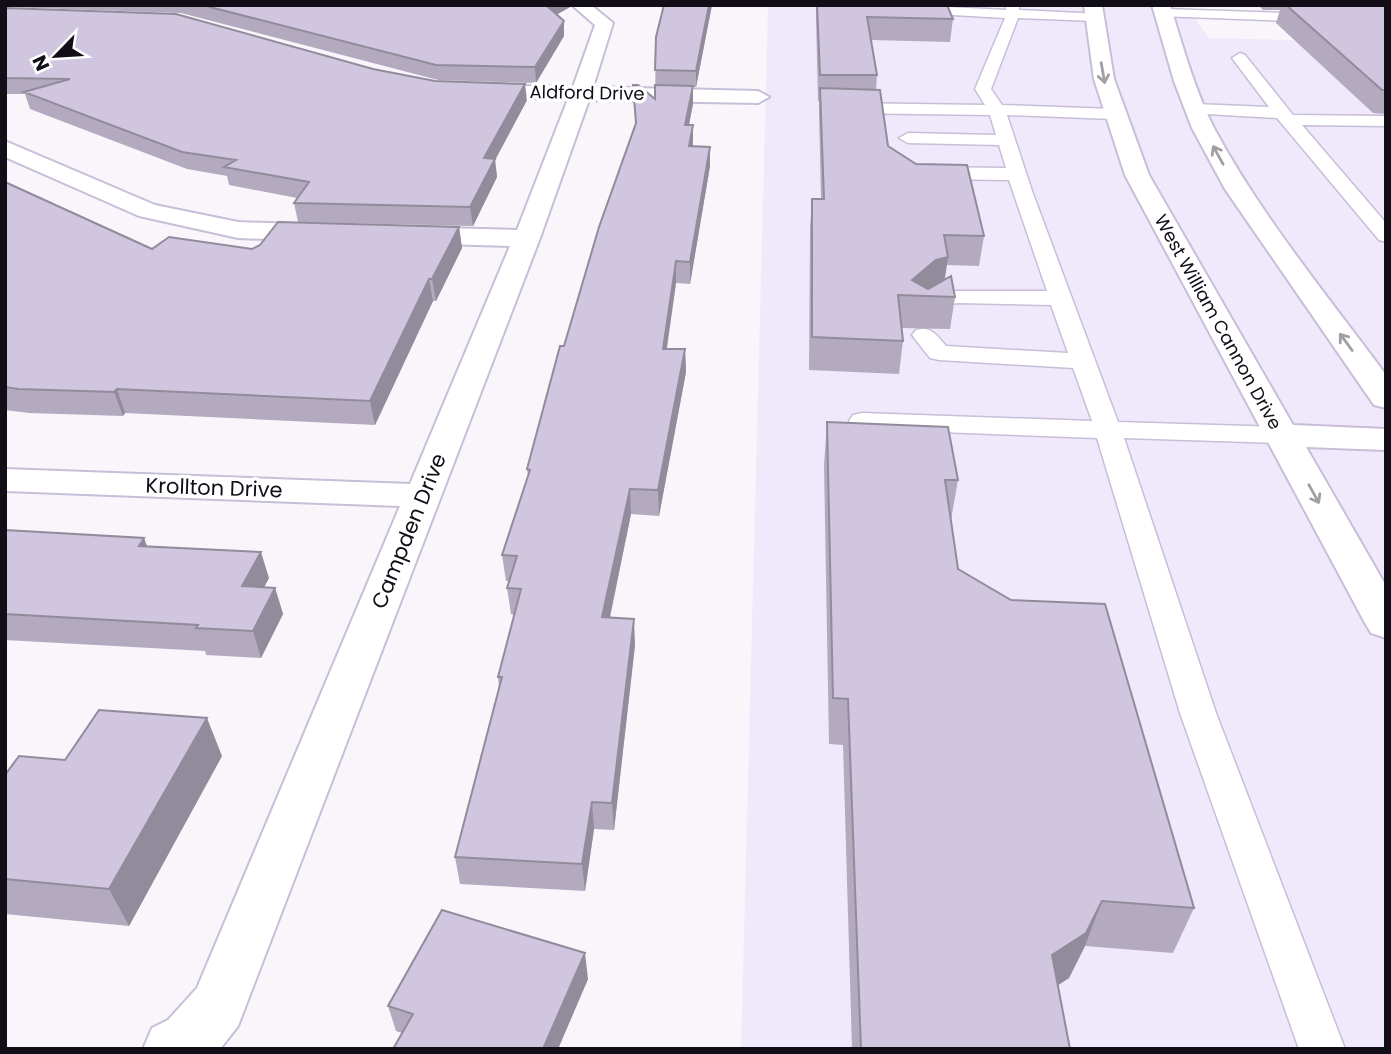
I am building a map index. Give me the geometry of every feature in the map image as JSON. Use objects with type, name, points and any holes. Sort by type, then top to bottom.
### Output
[{"type":"street","name":"Campden Drive","points":[[173,1049],[189,1040],[218,1007],[527,238],[583,93],[604,23],[580,5]]},
{"type":"street","points":[[1162,9],[1195,109],[1237,189],[1386,398]]},
{"type":"street","name":"West William Cannon Drive","points":[[1094,11],[1104,79],[1137,175],[1386,622]]},
{"type":"street","name":"Aldford Drive","points":[[450,90],[758,97]]},
{"type":"street","points":[[5,148],[148,211],[181,220],[238,230],[355,234]]},
{"type":"street","points":[[382,235],[527,238]]},
{"type":"street","points":[[1280,435],[1386,440]]},
{"type":"street","name":"Krollton Drive","points":[[5,480],[423,496]]},
{"type":"lane","points":[[902,13],[917,7],[1094,11]]},
{"type":"lane","points":[[1162,9],[1319,18]]},
{"type":"lane","points":[[1013,10],[983,89],[997,110],[1016,174],[1108,430],[1198,713],[1322,1049]]},
{"type":"lane","points":[[1240,58],[1285,117],[1386,236]]},
{"type":"lane","points":[[821,107],[1114,114]]},
{"type":"lane","points":[[1195,109],[1285,117],[1386,121]]},
{"type":"lane","points":[[908,138],[1006,140]]},
{"type":"lane","points":[[911,173],[1016,174]]},
{"type":"lane","points":[[922,311],[941,298],[959,296],[1060,298]]},
{"type":"lane","points":[[924,335],[939,353],[1082,361]]},
{"type":"lane","points":[[862,421],[1280,435]]},
{"type":"shaded area","points":[[768,5],[1185,5],[1209,38],[1371,42],[1386,54],[1386,1049],[741,1049]]},
{"type":"building","points":[[202,5],[546,5],[564,21],[535,67],[436,65]]},
{"type":"building","points":[[664,5],[709,5],[696,71],[655,70],[656,37]]},
{"type":"building","points":[[817,5],[947,5],[953,19],[867,17],[877,75],[820,75]]},
{"type":"building","points":[[1286,5],[1386,5],[1386,90],[1382,90]]},
{"type":"building","points":[[5,8],[176,14],[373,69],[435,81],[525,84],[484,158],[495,159],[470,207],[294,203],[309,182],[224,167],[236,160],[182,152],[24,92],[70,79],[5,78]]},
{"type":"building","points":[[633,85],[638,85],[655,99],[655,85],[693,86],[685,125],[693,125],[689,146],[710,147],[690,262],[676,261],[663,349],[685,349],[658,490],[630,489],[602,617],[634,619],[612,803],[592,802],[582,864],[455,857],[502,677],[498,677],[521,589],[507,588],[517,556],[502,555],[530,470],[527,469],[560,346],[564,346],[599,227],[636,123]]},
{"type":"building","points":[[820,88],[880,90],[888,146],[916,164],[967,165],[984,236],[944,235],[948,257],[936,260],[912,280],[928,289],[951,276],[955,297],[898,295],[903,341],[812,337],[812,199],[824,199]]},
{"type":"building","points":[[5,182],[152,249],[169,237],[252,249],[260,245],[278,222],[459,227],[432,279],[429,279],[370,401],[117,389],[114,392],[18,389],[5,387]]},
{"type":"building","points":[[827,422],[948,427],[958,480],[945,480],[958,569],[1011,600],[1105,604],[1194,908],[1102,901],[1086,933],[1052,955],[1070,1049],[861,1049],[848,699],[833,698]]},
{"type":"building","points":[[5,530],[144,538],[139,546],[261,552],[242,586],[275,588],[253,631],[196,628],[198,625],[5,614]]},
{"type":"building","points":[[99,710],[207,718],[109,889],[5,879],[5,775],[19,756],[65,760]]},
{"type":"building","points":[[442,910],[585,953],[543,1049],[393,1049],[413,1014],[388,1006]]}]
